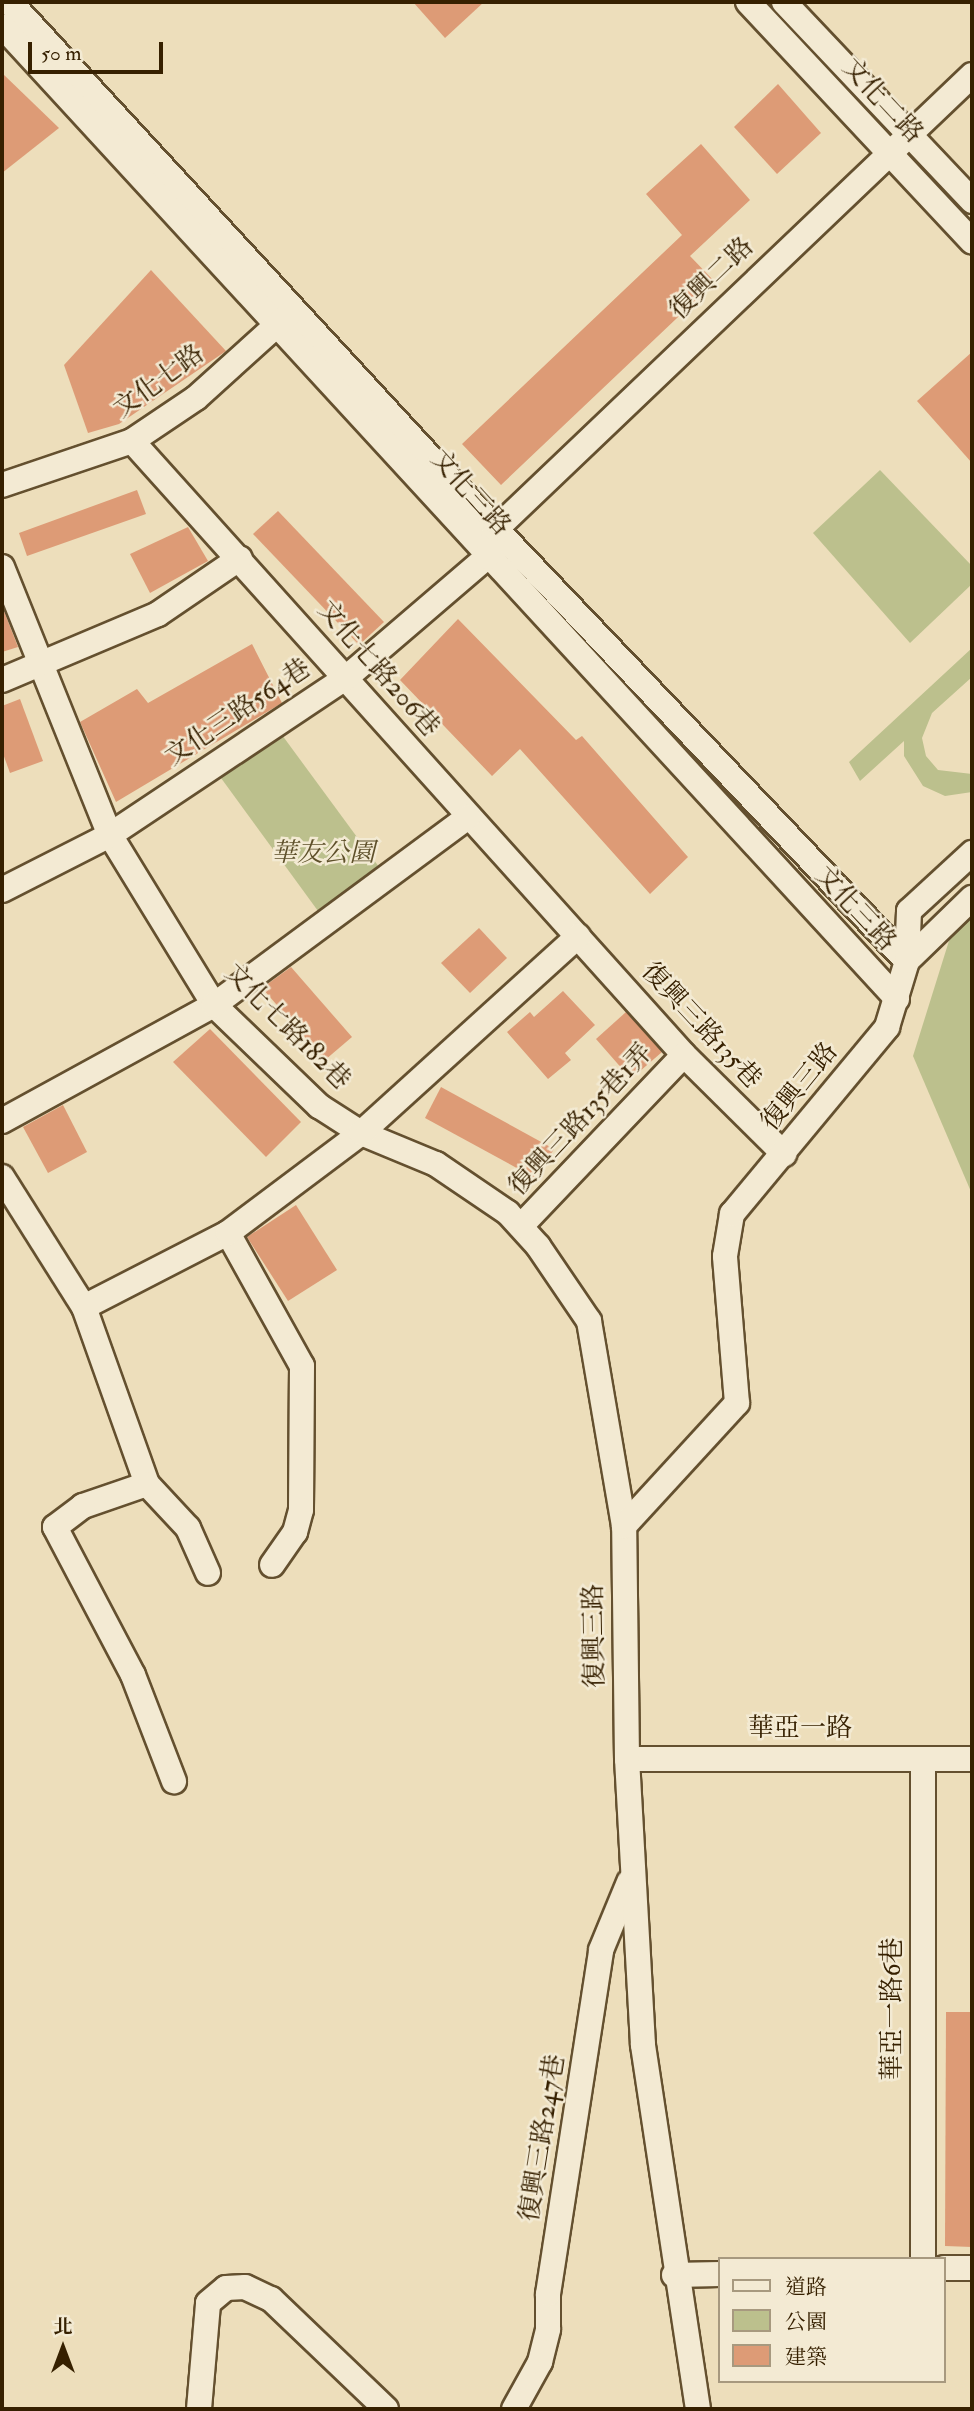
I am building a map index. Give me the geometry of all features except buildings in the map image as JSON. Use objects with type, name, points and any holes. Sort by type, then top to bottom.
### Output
[{"type":"street","name":"文化三路","points":[[10,2],[285,318],[487,556],[897,999]]},
{"type":"street","name":"文化二路","points":[[748,2],[972,241]]},
{"type":"street","name":"文化二路","points":[[784,2],[972,201]]},
{"type":"street","name":"文化三路","points":[[2,26],[285,318],[496,529],[907,961]]},
{"type":"street","name":"復興二路","points":[[496,529],[888,151],[972,75]]},
{"type":"street","name":"文化七路","points":[[2,485],[132,441],[196,398],[285,318]]},
{"type":"street","name":"文化七路206巷","points":[[132,441],[578,936]]},
{"type":"street","points":[[487,556],[496,529]]},
{"type":"street","name":"文化三路564巷","points":[[2,890],[110,835],[347,677],[487,556]]},
{"type":"street","points":[[2,680],[46,665],[158,614],[240,558]]},
{"type":"street","name":"文化七路182巷","points":[[2,567],[46,665],[110,835],[214,1005],[319,1106],[361,1133],[436,1164],[481,1191],[521,1226],[589,1321],[624,1526]]},
{"type":"street","points":[[2,1121],[214,1005],[468,817]]},
{"type":"street","name":"復興三路","points":[[698,2409],[674,2276],[643,2045],[627,1759],[624,1526],[737,1403],[725,1256],[732,1214],[785,1154],[887,1027],[907,961],[909,911],[972,853]]},
{"type":"street","points":[[907,961],[972,898]]},
{"type":"street","points":[[85,1307],[228,1233],[361,1133],[578,936]]},
{"type":"street","name":"復興三路135巷","points":[[578,936],[684,1055],[785,1154]]},
{"type":"street","name":"復興三路135巷1弄","points":[[521,1226],[684,1055]]},
{"type":"street","points":[[2,1177],[85,1307],[147,1484],[188,1528],[208,1573]]},
{"type":"street","points":[[228,1233],[302,1366],[301,1510],[295,1532],[272,1565]]},
{"type":"street","points":[[147,1484],[83,1506],[55,1527],[133,1675],[174,1781]]},
{"type":"street","name":"華亞一路","points":[[627,1759],[972,1759]]},
{"type":"street","name":"華亞一路6巷","points":[[923,1759],[923,2257]]},
{"type":"street","name":"復興三路247巷","points":[[513,2409],[540,2362],[548,2329],[548,2294],[601,1950],[632,1875]]},
{"type":"street","points":[[946,2268],[972,2268]]},
{"type":"street","points":[[674,2276],[718,2274]]},
{"type":"street","points":[[200,2409],[208,2303],[226,2288],[246,2287],[271,2300],[386,2409]]},
{"type":"green space","points":[[880,470],[972,566],[972,584],[910,643],[813,533]]},
{"type":"green space","points":[[972,648],[972,677],[932,713],[922,738],[926,756],[938,770],[972,774],[972,792],[945,796],[923,786],[904,756],[904,741],[860,781],[849,762]]},
{"type":"green space","name":"華友公園","points":[[282,735],[379,867],[318,911],[221,778]]},
{"type":"green space","points":[[972,910],[972,1194],[913,1056],[953,928]]}]
